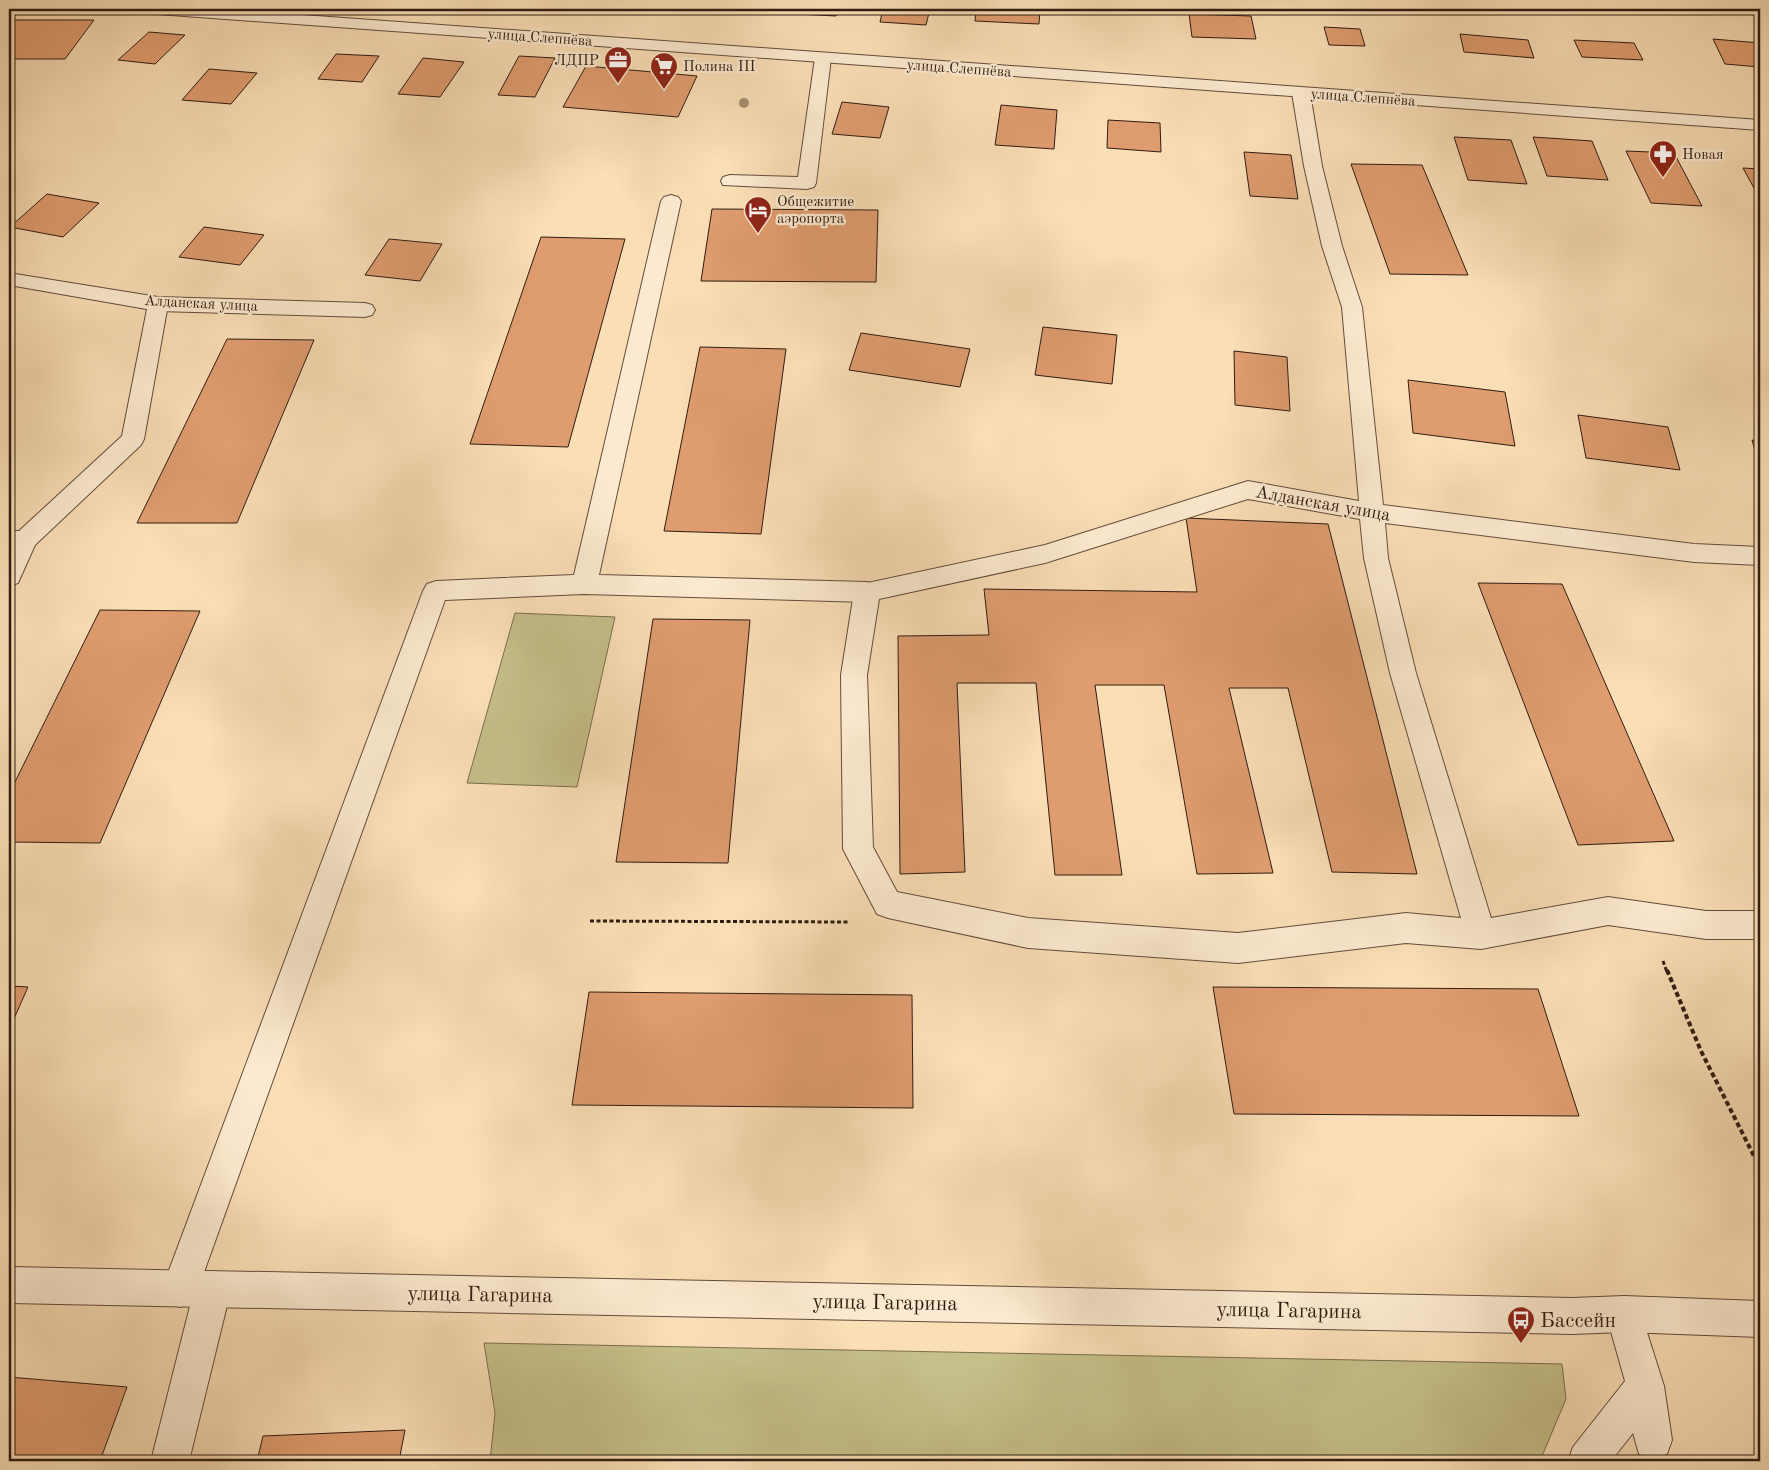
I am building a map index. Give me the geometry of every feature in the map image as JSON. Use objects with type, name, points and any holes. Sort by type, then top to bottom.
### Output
[{"type":"street","name":"улица Слепнёва","points":[[158,9],[1760,125]]},
{"type":"street","points":[[730,181],[807,182],[822,58]]},
{"type":"street","points":[[1301,93],[1317,184],[1332,246],[1352,307],[1376,558],[1403,673],[1481,934]]},
{"type":"street","points":[[584,584],[671,201]]},
{"type":"street","name":"Алданская улица","points":[[9,279],[158,304],[365,310]]},
{"type":"street","points":[[9,576],[17,540],[133,439],[158,304]]},
{"type":"street","name":"Алданская улица","points":[[196,1289],[436,591],[584,584],[867,592],[1045,554],[1248,490],[1371,512],[1694,553],[1760,556]]},
{"type":"street","points":[[867,592],[854,675],[858,849],[888,904],[1028,933],[1238,948],[1406,928],[1481,934],[1608,911],[1706,925],[1760,925]]},
{"type":"street","name":"улица Гагарина","points":[[9,1285],[1562,1316],[1624,1314],[1760,1319]]},
{"type":"street","points":[[170,1461],[196,1289]]},
{"type":"street","points":[[1624,1314],[1646,1386],[1653,1440]]},
{"type":"street","points":[[1587,1461],[1646,1386]]},
{"type":"path","points":[[590,921],[854,922],[888,904]]},
{"type":"path","points":[[1646,916],[1670,980],[1701,1051],[1760,1168]]},
{"type":"shaded area","points":[[515,613],[615,617],[577,787],[467,783]]},
{"type":"shaded area","points":[[484,1343],[1562,1364],[1566,1399],[1540,1461],[490,1461],[495,1413]]},
{"type":"building","points":[[801,9],[838,9],[836,16],[799,14]]},
{"type":"building","points":[[883,9],[930,9],[926,25],[880,22]]},
{"type":"building","points":[[976,9],[1040,9],[1039,24],[975,21]]},
{"type":"building","points":[[1189,14],[1251,16],[1256,39],[1192,37]]},
{"type":"building","points":[[9,20],[94,20],[65,59],[9,59]]},
{"type":"building","points":[[1324,27],[1360,29],[1365,46],[1329,45]]},
{"type":"building","points":[[149,32],[185,35],[155,64],[118,60]]},
{"type":"building","points":[[1460,34],[1528,40],[1534,58],[1464,52]]},
{"type":"building","points":[[1713,39],[1760,43],[1760,67],[1725,64]]},
{"type":"building","points":[[1574,40],[1634,43],[1643,60],[1582,57]]},
{"type":"building","points":[[336,54],[379,56],[362,82],[318,79]]},
{"type":"building","points":[[519,56],[555,58],[535,97],[498,95]]},
{"type":"building","points":[[423,58],[464,62],[440,97],[398,94]]},
{"type":"building","points":[[586,66],[697,76],[678,117],[563,107]]},
{"type":"building","points":[[209,69],[257,73],[231,104],[182,100]]},
{"type":"building","points":[[842,102],[889,107],[880,138],[832,134]]},
{"type":"building","points":[[1001,105],[1057,110],[1054,149],[995,145]]},
{"type":"building","points":[[1108,120],[1160,123],[1161,152],[1107,148]]},
{"type":"building","points":[[1454,137],[1511,140],[1527,184],[1468,180]]},
{"type":"building","points":[[1533,137],[1592,141],[1608,180],[1547,176]]},
{"type":"building","name":"Новая","points":[[1626,151],[1674,153],[1702,206],[1651,203]]},
{"type":"building","points":[[1244,152],[1291,155],[1298,199],[1250,196]]},
{"type":"building","points":[[1351,164],[1422,165],[1468,275],[1390,274]]},
{"type":"building","points":[[1743,168],[1760,169],[1760,191],[1755,190]]},
{"type":"building","points":[[47,194],[99,203],[63,237],[10,227]]},
{"type":"building","points":[[712,209],[878,210],[876,282],[701,281]]},
{"type":"building","points":[[204,227],[264,235],[240,265],[179,257]]},
{"type":"building","points":[[541,237],[625,239],[568,447],[470,444]]},
{"type":"building","points":[[389,239],[442,244],[420,281],[365,275]]},
{"type":"building","points":[[1043,327],[1117,335],[1112,384],[1035,375]]},
{"type":"building","points":[[861,333],[970,349],[960,387],[849,370]]},
{"type":"building","points":[[227,339],[314,340],[237,523],[137,523]]},
{"type":"building","points":[[700,347],[786,349],[761,534],[664,531]]},
{"type":"building","points":[[1234,351],[1287,357],[1290,411],[1235,405]]},
{"type":"building","points":[[1408,380],[1505,392],[1515,446],[1413,433]]},
{"type":"building","points":[[1578,415],[1668,427],[1680,470],[1586,458]]},
{"type":"building","points":[[1752,440],[1760,442],[1760,468]]},
{"type":"building","points":[[1186,518],[1328,524],[1417,874],[1332,872],[1288,688],[1229,688],[1273,873],[1197,874],[1164,685],[1095,685],[1122,875],[1055,875],[1036,683],[957,683],[965,872],[900,874],[898,636],[989,635],[984,589],[1197,592]]},
{"type":"building","points":[[1478,583],[1562,584],[1674,841],[1578,845]]},
{"type":"building","points":[[100,610],[200,611],[100,843],[9,842],[9,794]]},
{"type":"building","points":[[653,619],[750,620],[728,863],[616,862]]},
{"type":"building","points":[[9,986],[28,987],[9,1030]]},
{"type":"building","points":[[1213,987],[1538,989],[1579,1116],[1234,1114]]},
{"type":"building","points":[[589,992],[912,995],[913,1108],[572,1105]]},
{"type":"building","points":[[9,1377],[127,1387],[100,1461],[9,1461]]},
{"type":"building","points":[[405,1430],[399,1461],[257,1461],[263,1436]]},
{"type":"place","name":"ЛДПР","points":[[618,84]]},
{"type":"place","name":"Полина III","points":[[664,90]]},
{"type":"place","name":"Новая","points":[[1663,178]]},
{"type":"place","name":"Общежитие аэропорта","points":[[758,234]]},
{"type":"place","name":"Бассейн","points":[[1521,1344]]}]
